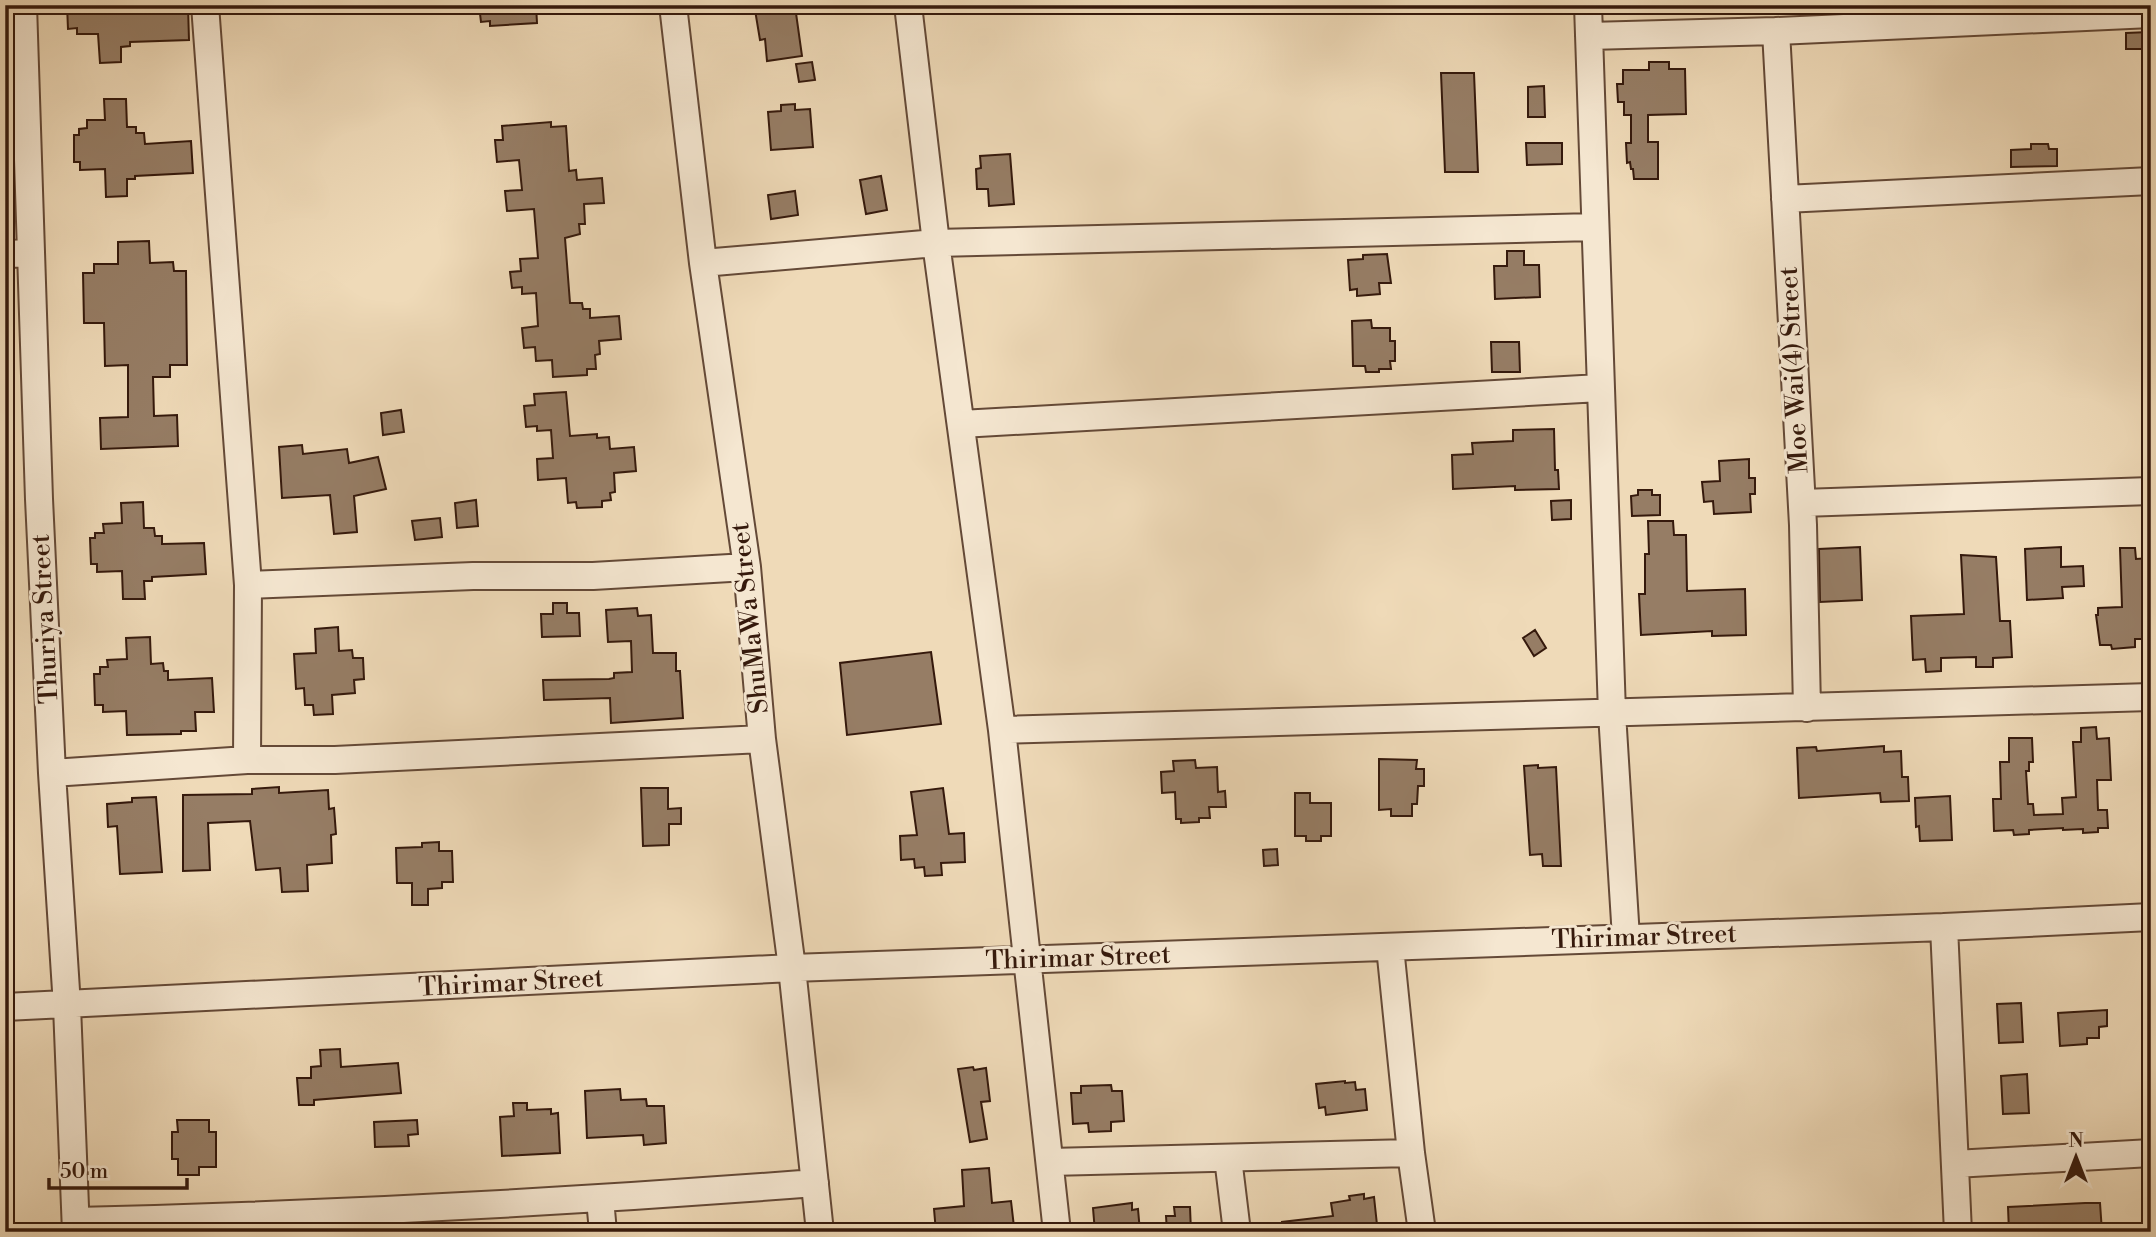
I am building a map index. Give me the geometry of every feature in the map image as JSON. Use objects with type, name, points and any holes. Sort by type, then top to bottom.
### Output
[{"type":"street","name":"Thuriya Street","points":[[23,5],[18,254],[67,1006],[76,1227]]},
{"type":"street","points":[[205,5],[248,585],[247,760]]},
{"type":"street","name":"ShuMaWa Street","points":[[673,5],[703,263],[747,567],[762,739],[792,968],[820,1232]]},
{"type":"street","points":[[908,5],[936,243],[1002,730],[1057,1232]]},
{"type":"street","points":[[1588,5],[1612,713],[1626,938]]},
{"type":"street","points":[[1588,36],[1776,31],[2151,14]]},
{"type":"street","name":"Moe Wai(4) Street","points":[[1776,31],[1802,503],[1807,708]]},
{"type":"street","points":[[1785,199],[2151,181]]},
{"type":"street","points":[[703,263],[936,243],[1594,227]]},
{"type":"street","points":[[961,424],[1600,388]]},
{"type":"street","points":[[1802,503],[2151,491]]},
{"type":"street","points":[[248,585],[473,576],[593,576],[747,567]]},
{"type":"street","points":[[1002,730],[2151,697]]},
{"type":"street","points":[[52,774],[247,760],[335,760],[762,739]]},
{"type":"street","name":"Thirimar Street","points":[[5,1007],[792,968],[2151,917]]},
{"type":"street","points":[[1944,926],[1958,1232]]},
{"type":"street","points":[[1390,947],[1411,1153],[1422,1232]]},
{"type":"street","points":[[1050,1162],[1411,1153]]},
{"type":"street","points":[[1955,1164],[2151,1153]]},
{"type":"street","points":[[1228,1158],[1237,1232]]},
{"type":"street","points":[[76,1227],[253,1224],[815,1183]]},
{"type":"street","points":[[600,1199],[603,1232]]},
{"type":"building","points":[[67,5],[188,6],[189,40],[130,42],[130,46],[121,47],[121,62],[100,63],[98,34],[77,34],[77,28],[68,29]]},
{"type":"building","points":[[479,5],[536,5],[537,23],[490,26],[490,21],[481,22]]},
{"type":"building","points":[[795,6],[802,56],[767,61],[765,39],[760,40],[755,10]]},
{"type":"building","points":[[2149,32],[2149,49],[2126,49],[2126,33]]},
{"type":"building","points":[[812,62],[815,80],[799,82],[796,64]]},
{"type":"building","points":[[1649,62],[1669,62],[1669,69],[1685,69],[1686,114],[1648,115],[1648,142],[1658,142],[1658,179],[1634,179],[1630,162],[1627,163],[1626,143],[1631,143],[1631,115],[1624,115],[1624,102],[1618,102],[1617,84],[1623,84],[1623,70],[1649,70]]},
{"type":"building","points":[[1441,73],[1474,73],[1478,172],[1445,172]]},
{"type":"building","points":[[1544,86],[1545,117],[1528,117],[1528,87]]},
{"type":"building","points":[[104,99],[126,99],[127,127],[136,127],[136,133],[144,133],[145,144],[191,141],[193,173],[135,176],[135,179],[127,179],[127,196],[106,197],[105,169],[80,170],[80,162],[74,162],[74,135],[79,135],[79,129],[87,128],[87,120],[105,120]]},
{"type":"building","points":[[795,104],[795,110],[810,109],[813,147],[771,150],[768,112],[781,111],[781,105]]},
{"type":"building","points":[[551,122],[551,127],[566,126],[569,171],[576,170],[577,180],[602,178],[604,203],[584,204],[585,224],[579,224],[580,234],[565,238],[570,303],[582,303],[583,309],[590,309],[590,318],[619,316],[621,339],[599,341],[600,354],[595,355],[596,369],[587,369],[587,375],[553,377],[552,360],[536,361],[535,347],[524,348],[522,328],[538,326],[536,293],[522,294],[522,287],[512,288],[510,272],[521,271],[520,259],[538,258],[534,209],[507,211],[505,191],[522,190],[519,160],[497,162],[495,140],[503,140],[502,126]]},
{"type":"building","points":[[1526,143],[1562,143],[1562,164],[1527,165]]},
{"type":"building","points":[[2031,144],[2048,144],[2049,149],[2057,149],[2057,166],[2011,167],[2011,150],[2031,149]]},
{"type":"building","points":[[1010,154],[1014,204],[989,206],[988,189],[977,189],[976,169],[981,168],[980,156]]},
{"type":"building","points":[[881,176],[887,210],[866,214],[860,180]]},
{"type":"building","points":[[795,191],[798,215],[771,219],[768,195]]},
{"type":"building","points":[[149,241],[150,263],[173,262],[174,271],[186,271],[187,365],[170,365],[170,377],[153,377],[154,416],[177,415],[178,446],[101,449],[100,418],[128,417],[128,365],[105,366],[104,323],[84,323],[83,273],[94,273],[94,264],[118,264],[118,242]]},
{"type":"building","points":[[1507,251],[1524,251],[1524,265],[1539,265],[1540,297],[1495,299],[1494,266],[1507,266]]},
{"type":"building","points":[[1387,254],[1391,283],[1379,283],[1380,294],[1357,296],[1357,289],[1350,290],[1348,260],[1363,259],[1363,255]]},
{"type":"building","points":[[1371,320],[1372,328],[1390,328],[1390,341],[1395,341],[1395,361],[1390,361],[1391,369],[1366,372],[1365,366],[1353,366],[1352,321]]},
{"type":"building","points":[[1491,342],[1519,342],[1520,372],[1492,372]]},
{"type":"building","points":[[566,392],[570,436],[597,434],[597,438],[609,437],[610,449],[634,447],[636,471],[614,473],[615,492],[610,493],[611,500],[602,501],[602,507],[577,508],[576,502],[568,503],[566,478],[538,480],[537,459],[553,458],[551,430],[537,431],[537,426],[526,427],[524,406],[535,405],[534,394]]},
{"type":"building","points":[[401,410],[404,432],[383,435],[381,413]]},
{"type":"building","points":[[1554,429],[1555,470],[1558,470],[1559,489],[1515,490],[1515,486],[1453,489],[1452,455],[1473,454],[1472,443],[1513,441],[1513,430]]},
{"type":"building","points":[[302,445],[303,454],[347,449],[349,463],[378,457],[386,489],[354,496],[357,532],[334,534],[330,495],[282,498],[279,447]]},
{"type":"building","points":[[1749,459],[1749,478],[1755,478],[1755,494],[1750,494],[1751,512],[1714,514],[1713,501],[1704,502],[1702,482],[1720,481],[1719,461]]},
{"type":"building","points":[[1638,490],[1652,490],[1652,495],[1660,495],[1660,515],[1632,516],[1631,496],[1638,495]]},
{"type":"building","points":[[476,500],[478,526],[457,528],[455,503]]},
{"type":"building","points":[[1571,500],[1571,519],[1552,520],[1551,501]]},
{"type":"building","points":[[143,502],[144,528],[154,528],[155,536],[162,536],[162,544],[204,543],[206,574],[152,577],[152,581],[144,581],[145,599],[123,599],[122,571],[97,572],[97,564],[91,564],[90,538],[95,538],[95,533],[104,533],[103,524],[122,523],[121,503]]},
{"type":"building","points":[[440,518],[442,537],[415,540],[412,521]]},
{"type":"building","points":[[1648,521],[1673,521],[1674,535],[1686,535],[1687,591],[1745,589],[1746,635],[1712,636],[1712,631],[1641,635],[1639,594],[1645,594],[1645,554],[1649,554]]},
{"type":"building","points":[[1860,547],[1862,600],[1820,602],[1819,549]]},
{"type":"building","points":[[2061,547],[2061,567],[2083,566],[2084,586],[2062,587],[2063,598],[2027,600],[2025,549]]},
{"type":"building","points":[[2120,548],[2135,548],[2136,559],[2150,558],[2151,600],[2145,600],[2146,639],[2135,639],[2135,647],[2112,649],[2111,645],[2100,645],[2096,615],[2098,608],[2122,607]]},
{"type":"building","points":[[1961,555],[1996,557],[2000,621],[2010,621],[2012,657],[1993,658],[1993,667],[1976,667],[1976,657],[1941,658],[1941,671],[1926,672],[1925,659],[1913,660],[1911,616],[1964,614]]},
{"type":"building","points":[[553,603],[567,603],[567,613],[579,613],[580,636],[542,637],[541,614],[553,614]]},
{"type":"building","points":[[637,608],[638,616],[651,615],[653,653],[676,653],[683,718],[611,723],[610,698],[544,700],[543,680],[609,679],[614,678],[614,673],[632,672],[631,641],[608,642],[606,610]]},
{"type":"building","points":[[338,627],[339,651],[352,650],[353,658],[363,658],[364,679],[354,680],[355,693],[332,695],[333,714],[314,715],[313,705],[305,705],[304,688],[296,689],[294,654],[316,653],[315,629]]},
{"type":"building","points":[[1535,630],[1546,648],[1534,656],[1523,638]]},
{"type":"building","points":[[150,637],[151,664],[163,663],[164,671],[168,671],[168,680],[212,678],[214,712],[195,712],[196,731],[181,731],[181,734],[127,735],[126,711],[103,712],[103,705],[95,705],[94,674],[100,674],[100,667],[108,667],[107,660],[127,659],[126,638]]},
{"type":"building","points":[[931,652],[941,724],[847,735],[840,663]]},
{"type":"building","points":[[2096,727],[2097,739],[2109,738],[2111,780],[2097,780],[2098,810],[2107,810],[2108,828],[2083,833],[2083,829],[2029,830],[2029,834],[2014,835],[2013,830],[1994,831],[1993,799],[2001,799],[2000,762],[2009,762],[2009,738],[2032,738],[2033,762],[2029,762],[2029,771],[2026,771],[2028,804],[2033,804],[2034,815],[2063,814],[2062,798],[2076,797],[2073,742],[2081,742],[2081,728]]},
{"type":"building","points":[[1884,746],[1884,752],[1901,751],[1902,777],[1908,777],[1909,801],[1881,802],[1880,793],[1799,798],[1797,748],[1816,747],[1817,751]]},
{"type":"building","points":[[1379,759],[1417,760],[1416,769],[1424,769],[1424,786],[1418,786],[1417,804],[1412,804],[1412,816],[1391,816],[1391,809],[1379,810]]},
{"type":"building","points":[[1195,760],[1196,768],[1217,767],[1218,792],[1225,791],[1226,807],[1209,807],[1210,818],[1181,823],[1181,819],[1176,819],[1175,792],[1162,793],[1161,772],[1174,771],[1173,761]]},
{"type":"building","points":[[1538,765],[1538,768],[1556,767],[1561,866],[1543,866],[1542,854],[1530,855],[1524,766]]},
{"type":"building","points":[[279,787],[279,793],[328,790],[329,809],[334,808],[336,834],[331,835],[332,863],[307,865],[308,891],[282,892],[280,868],[256,870],[250,821],[208,823],[210,870],[183,871],[183,795],[252,794],[252,789]]},
{"type":"building","points":[[641,788],[668,788],[668,809],[681,808],[681,824],[669,824],[669,845],[643,846]]},
{"type":"building","points":[[943,788],[949,834],[964,833],[965,862],[941,863],[942,875],[925,876],[924,867],[915,868],[914,859],[901,860],[900,836],[917,835],[911,792]]},
{"type":"building","points":[[1295,793],[1310,793],[1310,803],[1331,803],[1331,836],[1321,836],[1321,841],[1306,841],[1306,836],[1295,836]]},
{"type":"building","points":[[1950,796],[1952,840],[1920,841],[1919,826],[1916,827],[1915,798]]},
{"type":"building","points":[[156,797],[162,872],[120,874],[117,826],[108,827],[107,804],[132,802],[132,798]]},
{"type":"building","points":[[439,842],[439,851],[452,851],[453,882],[442,882],[442,888],[428,889],[428,905],[412,905],[412,883],[397,883],[396,848],[422,847],[422,843]]},
{"type":"building","points":[[1277,849],[1278,865],[1264,866],[1263,850]]},
{"type":"building","points":[[2021,1003],[2023,1042],[1999,1043],[1997,1004]]},
{"type":"building","points":[[2107,1010],[2107,1026],[2099,1027],[2099,1038],[2087,1038],[2087,1044],[2060,1046],[2058,1013]]},
{"type":"building","points":[[340,1049],[341,1067],[398,1063],[401,1093],[314,1100],[314,1105],[299,1105],[297,1078],[311,1078],[311,1067],[321,1066],[320,1050]]},
{"type":"building","points":[[973,1067],[974,1070],[986,1068],[990,1101],[981,1102],[987,1139],[970,1142],[958,1069]]},
{"type":"building","points":[[2027,1074],[2029,1113],[2003,1114],[2001,1076]]},
{"type":"building","points":[[1355,1082],[1356,1090],[1365,1089],[1367,1110],[1326,1115],[1325,1107],[1319,1108],[1316,1084]]},
{"type":"building","points":[[1111,1085],[1112,1091],[1122,1091],[1124,1121],[1111,1122],[1111,1131],[1089,1132],[1088,1123],[1073,1124],[1071,1093],[1081,1093],[1081,1086]]},
{"type":"building","points":[[620,1089],[621,1100],[646,1099],[647,1106],[664,1106],[666,1143],[644,1145],[643,1135],[587,1138],[585,1091]]},
{"type":"building","points":[[513,1103],[527,1103],[527,1110],[551,1109],[551,1114],[558,1113],[560,1153],[502,1156],[500,1117],[514,1116]]},
{"type":"building","points":[[177,1120],[209,1120],[209,1132],[216,1132],[216,1167],[199,1167],[199,1175],[178,1175],[178,1159],[172,1159],[172,1132],[178,1132]]},
{"type":"building","points":[[417,1120],[418,1134],[408,1135],[409,1146],[375,1147],[374,1122]]},
{"type":"building","points":[[989,1168],[992,1203],[1011,1201],[1014,1227],[936,1232],[934,1209],[964,1206],[962,1170]]},
{"type":"building","points":[[1364,1194],[1364,1199],[1374,1197],[1377,1225],[1371,1226],[1372,1232],[1283,1232],[1282,1222],[1333,1216],[1331,1203],[1350,1200],[1349,1196]]},
{"type":"building","points":[[1132,1203],[1132,1210],[1138,1209],[1140,1232],[1095,1232],[1093,1208]]},
{"type":"building","points":[[2100,1203],[2102,1232],[2009,1232],[2008,1207]]},
{"type":"building","points":[[1174,1207],[1190,1207],[1191,1232],[1167,1232],[1166,1216],[1175,1216]]}]
